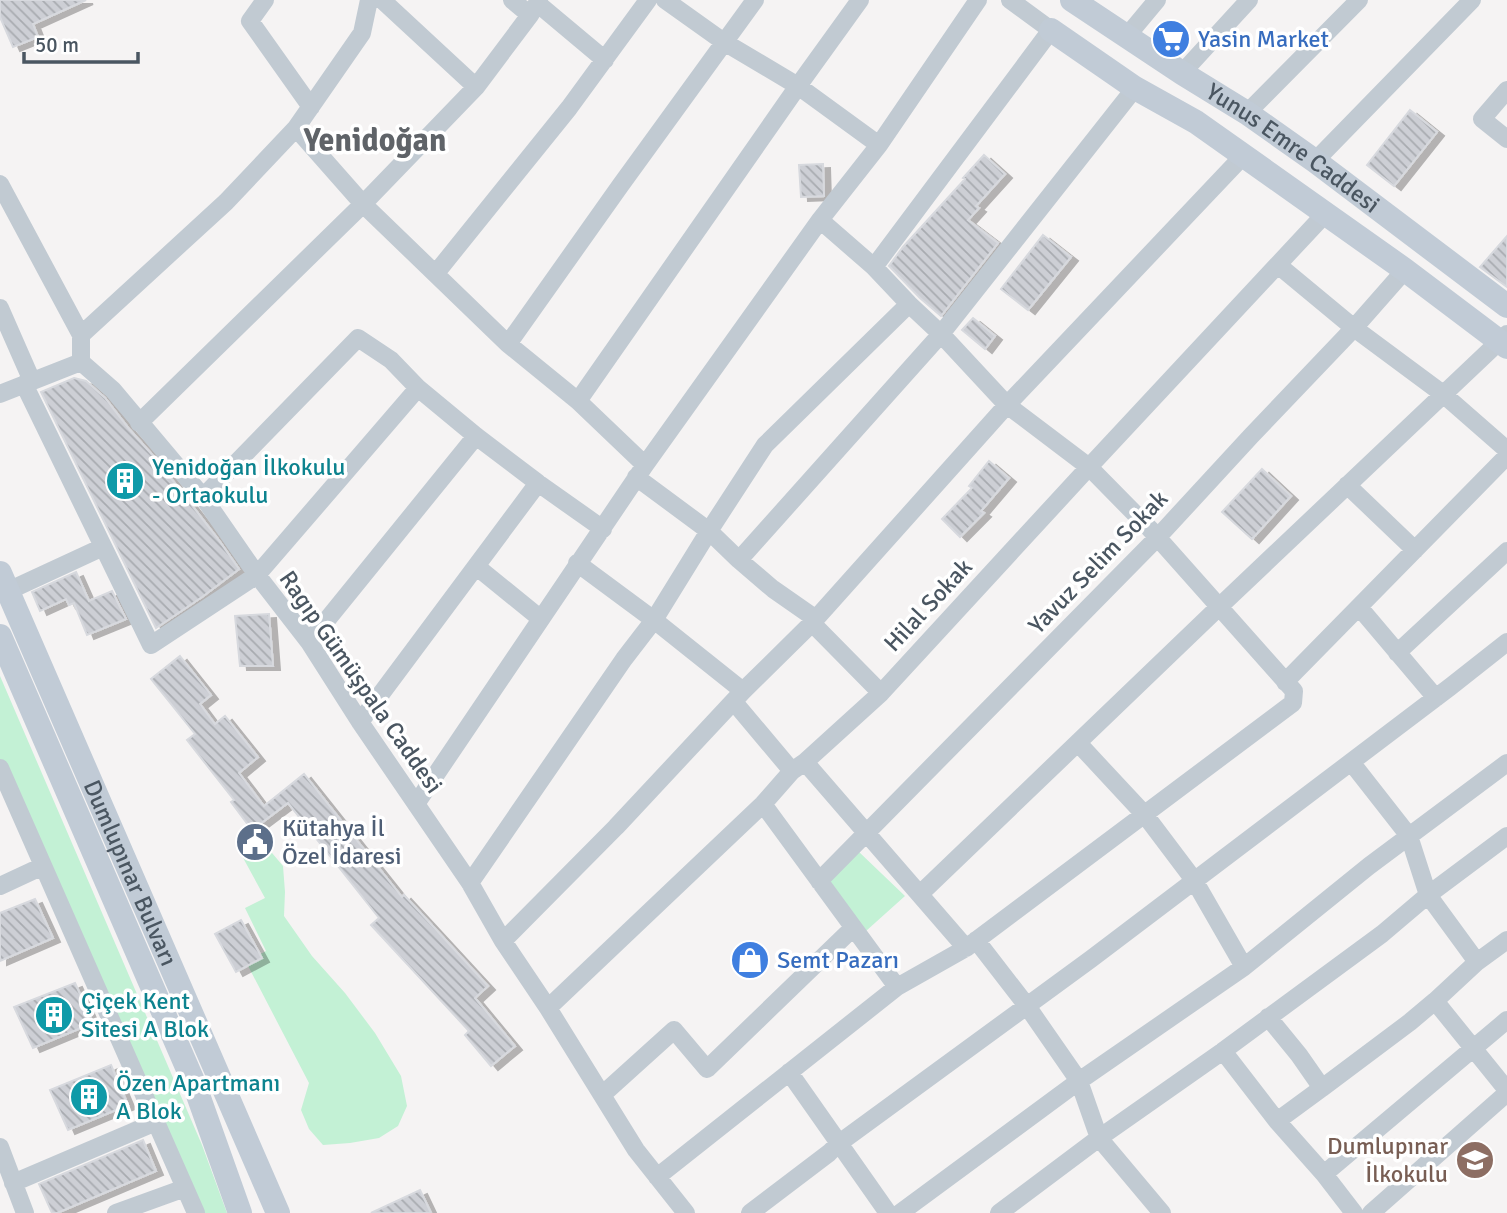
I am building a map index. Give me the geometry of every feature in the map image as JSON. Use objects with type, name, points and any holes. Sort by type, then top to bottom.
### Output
[{"type":"main road","name":"Yunus Emre Caddesi","points":[[1072,0],[1247,113],[1507,306]]},
{"type":"main road","points":[[1051,30],[1135,88],[1196,121],[1504,341]]},
{"type":"main road","name":"Dumlupınar Bulvarı","points":[[4,582],[278,1213]]},
{"type":"main road","name":"Dumlupınar Bulvarı","points":[[0,636],[193,1081],[240,1213]]},
{"type":"street","points":[[265,0],[250,21],[311,107]]},
{"type":"street","points":[[81,335],[226,202],[296,128],[362,33],[369,0]]},
{"type":"street","points":[[382,0],[476,88]]},
{"type":"street","points":[[512,0],[536,6],[605,60]]},
{"type":"street","points":[[436,273],[569,108],[648,0]]},
{"type":"street","points":[[664,0],[724,42],[798,86],[880,145]]},
{"type":"street","points":[[509,344],[755,0]]},
{"type":"street","points":[[579,401],[860,0]]},
{"type":"street","points":[[416,804],[641,471],[820,220],[880,145],[978,0]]},
{"type":"street","points":[[874,267],[1051,30],[1010,0]]},
{"type":"street","points":[[1127,36],[1157,0]]},
{"type":"street","points":[[1182,73],[1249,0]]},
{"type":"street","points":[[1247,113],[1359,0]]},
{"type":"street","points":[[1315,161],[1472,0]]},
{"type":"street","points":[[139,423],[363,204],[476,88],[536,6]]},
{"type":"street","points":[[739,560],[941,334],[1135,88]]},
{"type":"street","points":[[1507,90],[1482,119],[1507,139]]},
{"type":"street","points":[[296,128],[363,204],[509,344],[579,401],[641,471],[739,560],[814,621],[881,693]]},
{"type":"street","points":[[503,941],[814,621],[1007,405],[1243,156]]},
{"type":"street","points":[[0,184],[81,335],[81,362],[0,394]]},
{"type":"street","name":"Hilal Sokak","points":[[548,1008],[763,804],[799,766],[881,693],[1325,214]]},
{"type":"street","points":[[657,1177],[897,987],[971,944],[1293,703],[1294,691],[1157,538],[1088,467],[1007,405],[874,267],[820,220]]},
{"type":"street","points":[[1278,265],[1354,328],[1443,394],[1507,450]]},
{"type":"street","name":"Yavuz Selim Sokak","points":[[819,881],[1157,538],[1405,270]]},
{"type":"street","points":[[470,883],[624,659],[654,620],[765,446],[909,304]]},
{"type":"street","points":[[0,308],[28,383],[151,645],[257,575],[418,388]]},
{"type":"street","points":[[203,497],[358,338],[391,360],[418,388],[476,436],[603,529]]},
{"type":"street","points":[[920,894],[1443,394],[1504,341]]},
{"type":"street","name":"Ragıp Gümüşpala Caddesi","points":[[81,362],[113,390],[203,497],[257,575],[309,642],[470,883],[503,941],[636,1150],[686,1213]]},
{"type":"street","points":[[309,642],[476,436]]},
{"type":"street","points":[[1285,682],[1507,456]]},
{"type":"street","points":[[360,722],[538,483]]},
{"type":"street","points":[[1347,485],[1415,550]]},
{"type":"street","points":[[4,582],[103,547]]},
{"type":"street","points":[[1397,653],[1507,551]]},
{"type":"street","points":[[577,563],[654,620],[739,696],[799,766],[867,832],[920,894],[971,944],[1027,1006],[1079,1081],[1099,1139],[1162,1213]]},
{"type":"street","points":[[477,566],[541,620]]},
{"type":"street","points":[[1359,607],[1436,698]]},
{"type":"street","points":[[750,1213],[838,1144],[1195,880],[1507,642]]},
{"type":"street","points":[[1078,743],[1145,815],[1195,880],[1244,967]]},
{"type":"street","points":[[1351,762],[1409,836],[1428,895],[1477,962]]},
{"type":"street","points":[[900,1213],[1079,1081],[1244,967],[1369,866],[1507,763]]},
{"type":"street","points":[[0,768],[196,1213]]},
{"type":"street","points":[[763,804],[897,987]]},
{"type":"street","points":[[999,1213],[1381,934],[1507,836]]},
{"type":"street","points":[[0,886],[43,866]]},
{"type":"street","points":[[602,1095],[674,1030],[707,1069],[853,928]]},
{"type":"street","points":[[1277,1121],[1435,1001],[1477,962],[1507,940]]},
{"type":"street","points":[[1371,1213],[1507,1092],[1435,1001]]},
{"type":"street","points":[[1268,1017],[1322,1088]]},
{"type":"street","points":[[1324,1174],[1507,1020]]},
{"type":"street","points":[[1223,1051],[1354,1213]]},
{"type":"street","points":[[789,1072],[888,1213]]},
{"type":"street","points":[[13,1183],[156,1122]]},
{"type":"street","points":[[0,1147],[25,1213]]},
{"type":"street","points":[[116,1213],[185,1188]]},
{"type":"green space","points":[[0,676],[202,1145],[227,1213],[203,1213],[0,761]]},
{"type":"green space","points":[[251,840],[267,847],[283,866],[284,916],[312,956],[345,993],[375,1033],[401,1076],[407,1106],[398,1126],[379,1138],[323,1145],[309,1129],[301,1110],[309,1083],[246,962],[266,951],[245,908],[265,898],[236,845]]},
{"type":"green space","points":[[858,851],[905,896],[866,931],[828,883]]},
{"type":"building","points":[[0,0],[86,0],[33,24],[38,37],[13,47],[0,17]]},
{"type":"building","points":[[1410,110],[1437,132],[1394,186],[1367,165]]},
{"type":"building","points":[[984,155],[1005,174],[976,206],[979,208],[968,220],[998,243],[941,316],[889,266]]},
{"type":"building","points":[[823,164],[824,196],[801,197],[799,165]]},
{"type":"building","points":[[1043,235],[1071,257],[1028,310],[1001,289]]},
{"type":"building","points":[[1507,236],[1507,287],[1480,267]]},
{"type":"building","points":[[973,318],[995,336],[985,349],[962,330]]},
{"type":"building","name":"Yenidoğan İlkokulu - Ortaokulu","points":[[74,378],[86,381],[105,398],[156,459],[239,569],[156,628],[41,392]]},
{"type":"building","points":[[989,461],[1009,478],[981,511],[984,513],[960,537],[942,519],[972,488],[969,486]]},
{"type":"building","points":[[1262,469],[1291,496],[1252,539],[1222,512]]},
{"type":"building","points":[[76,572],[89,601],[112,591],[126,619],[87,635],[74,603],[69,605],[66,599],[40,611],[32,592]]},
{"type":"building","points":[[269,614],[273,666],[240,666],[235,616]]},
{"type":"building","points":[[180,656],[211,695],[200,704],[215,724],[225,716],[258,757],[239,773],[264,806],[304,774],[402,897],[404,895],[488,986],[475,998],[515,1046],[491,1066],[465,1035],[469,1031],[371,925],[379,918],[288,803],[252,830],[231,802],[234,800],[187,740],[195,734],[151,679]]},
{"type":"building","points":[[35,899],[53,938],[0,961],[0,913]]},
{"type":"building","points":[[241,920],[262,958],[236,972],[215,934]]},
{"type":"building","name":"Çiçek Kent Sitesi A Blok","points":[[75,983],[93,1023],[33,1048],[14,1007]]},
{"type":"building","name":"Özen Apartmanı A Blok","points":[[111,1065],[128,1105],[68,1130],[50,1090]]},
{"type":"building","points":[[143,1140],[156,1171],[52,1213],[39,1184]]},
{"type":"building","points":[[420,1190],[431,1213],[371,1213]]},
{"type":"place","name":"Yasin Market","points":[[1171,39]]},
{"type":"place","name":"Yenidoğan İlkokulu - Ortaokulu","points":[[125,481]]},
{"type":"place","name":"Kütahya İl Özel İdaresi","points":[[255,842]]},
{"type":"place","name":"Semt Pazarı","points":[[750,960]]},
{"type":"place","name":"Çiçek Kent Sitesi A Blok","points":[[54,1015]]},
{"type":"place","name":"Özen Apartmanı A Blok","points":[[89,1097]]},
{"type":"place","name":"Dumlupınar İlkokulu","points":[[1475,1160]]},
{"type":"district","name":"Yenidoğan","points":[[375,140]]}]
